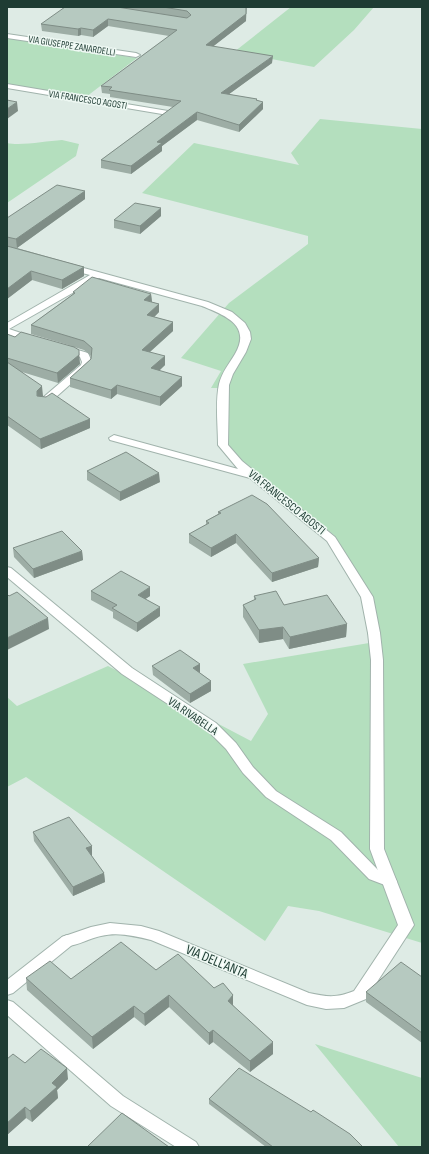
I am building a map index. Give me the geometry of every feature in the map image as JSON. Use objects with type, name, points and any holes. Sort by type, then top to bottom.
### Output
[{"type":"street","name":"VIA GIUSEPPE ZANARDELLI","points":[[7,36],[136,55]]},
{"type":"street","name":"VIA FRANCESCO AGOSTI","points":[[7,86],[168,112]]},
{"type":"street","name":"VIA FRANCESCO AGOSTI","points":[[59,265],[216,308],[234,317],[244,329],[245,342],[226,378],[224,388],[223,445],[238,463],[254,477],[331,539],[367,597],[374,633],[377,660],[376,849],[406,925]]},
{"type":"street","points":[[7,327],[97,275]]},
{"type":"street","points":[[7,332],[43,342]]},
{"type":"street","points":[[42,403],[86,366],[86,358],[84,355],[58,347]]},
{"type":"street","points":[[114,438],[254,477]]},
{"type":"street","name":"VIA RIVABELLA","points":[[7,571],[109,658],[190,714],[210,726],[231,746],[248,770],[271,794],[336,836],[374,875],[390,882]]},
{"type":"street","name":"VIA DELL'ANTA","points":[[7,989],[68,941],[92,931],[112,927],[133,929],[154,935],[307,999],[326,1003],[338,1003],[360,995],[406,925]]},
{"type":"street","points":[[7,1006],[116,1101],[190,1147]]},
{"type":"green space","points":[[291,7],[374,7],[354,30],[314,67],[234,52]]},
{"type":"green space","points":[[7,38],[137,58],[82,100],[7,87]]},
{"type":"green space","points":[[320,119],[422,129],[422,943],[319,911],[288,906],[265,941],[26,777],[7,787],[7,697],[17,706],[108,666],[251,741],[268,714],[243,664],[381,641],[373,599],[334,535],[238,463],[223,445],[223,388],[211,388],[221,371],[181,358],[229,303],[308,244],[308,236],[142,193],[194,143],[299,165],[291,153]]},
{"type":"green space","points":[[62,140],[79,144],[76,156],[7,203],[7,143],[26,144]]},
{"type":"green space","points":[[315,1044],[422,1078],[422,1147],[399,1147]]},
{"type":"building","points":[[65,7],[117,7],[187,18],[191,15],[187,11],[163,7],[246,7],[246,14],[206,45],[273,56],[221,93],[257,99],[256,100],[263,102],[239,125],[197,112],[157,142],[162,143],[131,166],[101,160],[181,101],[109,90],[112,87],[101,86],[177,30],[108,19],[93,30],[41,24]]},
{"type":"building","points":[[7,100],[17,102],[7,109]]},
{"type":"building","points":[[57,185],[85,191],[16,239],[7,237],[7,218]]},
{"type":"building","points":[[135,203],[161,208],[140,226],[114,220]]},
{"type":"building","points":[[7,246],[84,267],[62,280],[31,271],[7,289]]},
{"type":"building","points":[[92,277],[151,294],[144,300],[159,304],[147,315],[173,322],[142,350],[165,356],[151,368],[182,377],[160,397],[117,385],[111,390],[70,378],[91,359],[92,348],[84,341],[31,325],[75,293],[73,292]]},
{"type":"building","points":[[21,332],[74,347],[79,350],[79,355],[57,373],[7,358],[7,334],[15,337]]},
{"type":"building","points":[[7,362],[42,386],[37,391],[37,396],[46,397],[52,393],[90,419],[40,439],[7,416]]},
{"type":"building","points":[[126,452],[159,473],[120,492],[87,471]]},
{"type":"building","points":[[252,495],[267,504],[319,558],[272,573],[236,534],[211,548],[189,534],[209,523],[206,521],[221,513],[218,512]]},
{"type":"building","points":[[62,531],[82,551],[33,569],[13,548]]},
{"type":"building","points":[[121,571],[150,587],[138,595],[160,607],[137,623],[112,608],[117,605],[91,591]]},
{"type":"building","points":[[276,591],[284,605],[327,595],[347,624],[290,637],[283,627],[259,630],[243,605],[256,599],[254,596]]},
{"type":"building","points":[[17,592],[48,618],[7,638],[7,594],[9,596]]},
{"type":"building","points":[[180,650],[200,664],[193,668],[211,681],[190,694],[152,666]]},
{"type":"building","points":[[69,817],[92,846],[86,848],[104,873],[73,887],[33,832]]},
{"type":"building","points":[[121,942],[156,970],[178,954],[214,988],[223,983],[233,995],[228,1001],[273,1042],[250,1061],[213,1030],[209,1033],[169,995],[144,1014],[134,1006],[92,1037],[26,978],[50,961],[71,979]]},
{"type":"building","points":[[401,962],[422,977],[422,1033],[366,992]]},
{"type":"building","points":[[41,1049],[67,1068],[52,1083],[57,1087],[30,1111],[25,1107],[7,1123],[7,1059],[13,1054],[25,1063]]},
{"type":"building","points":[[239,1068],[311,1112],[313,1110],[350,1134],[363,1147],[273,1147],[209,1099]]},
{"type":"building","points":[[122,1113],[169,1147],[87,1147]]}]
